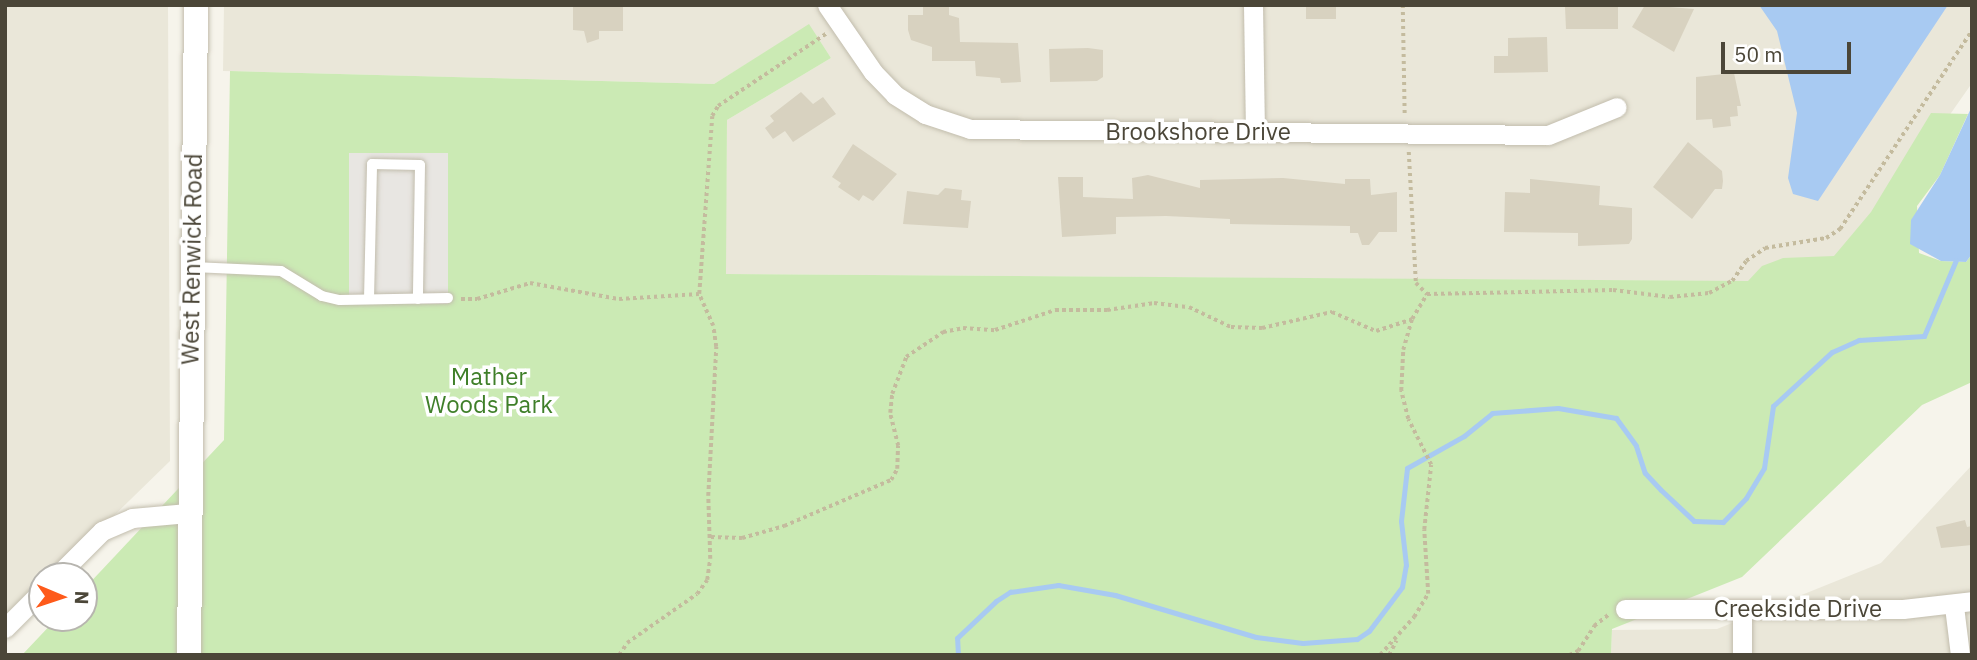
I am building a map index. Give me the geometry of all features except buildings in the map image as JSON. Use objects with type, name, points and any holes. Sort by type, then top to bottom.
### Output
[{"type":"street","name":"West Renwick Road","points":[[189,655],[188,513],[196,5]]},
{"type":"street","name":"Brookshore Drive","points":[[827,5],[884,85],[925,114],[957,127],[986,131],[1548,135],[1617,107]]},
{"type":"street","points":[[1253,5],[1255,132]]},
{"type":"street","points":[[71,562],[102,531],[132,518],[188,513]]},
{"type":"street","points":[[1960,655],[1963,603]]},
{"type":"street","name":"Creekside Drive","points":[[1625,609],[1963,603]]},
{"type":"street","points":[[5,628],[28,606]]},
{"type":"street","points":[[1742,609],[1742,655]]},
{"type":"lane","points":[[369,299],[373,164],[420,165],[418,299]]},
{"type":"lane","points":[[191,267],[281,271],[323,296],[369,299],[448,298]]},
{"type":"path","points":[[1403,5],[1406,134],[1414,191],[1416,283],[1427,295],[1613,290],[1670,297],[1709,293],[1732,281],[1746,261],[1765,248],[1826,238],[1859,205],[1972,30]]},
{"type":"path","points":[[620,655],[627,643],[697,594],[706,580],[711,537],[708,496],[716,346],[713,326],[699,294],[712,116],[718,106],[832,30]]},
{"type":"path","points":[[448,298],[477,299],[530,282],[619,299],[699,294]]},
{"type":"path","points":[[1380,655],[1396,639],[1428,594],[1424,530],[1431,465],[1408,419],[1401,391],[1403,350],[1412,319],[1427,295]]},
{"type":"path","points":[[711,537],[742,538],[784,526],[891,480],[898,446],[890,413],[892,394],[906,357],[943,332],[963,328],[995,330],[1055,310],[1107,310],[1154,303],[1189,307],[1231,327],[1262,328],[1332,312],[1376,331],[1412,319]]},
{"type":"path","points":[[1569,655],[1578,651],[1594,626],[1615,610],[1625,609]]},
{"type":"path","points":[[1389,655],[1396,639]]},
{"type":"shaded area","points":[[5,5],[168,5],[170,461],[66,562],[28,562],[28,600],[5,622]]},
{"type":"shaded area","points":[[224,5],[1972,5],[1972,83],[1833,282],[725,274],[727,120],[831,58],[809,25],[714,84],[223,71]]},
{"type":"shaded area","points":[[349,153],[448,153],[448,304],[349,304]]},
{"type":"shaded area","points":[[1972,465],[1972,655],[1611,655],[1612,630],[1717,629],[1881,563]]},
{"type":"green space","name":"Mather Woods Park","points":[[809,24],[831,58],[727,120],[726,274],[1748,281],[1762,266],[1783,258],[1834,256],[1871,212],[1931,113],[1968,114],[1940,175],[1917,206],[1919,253],[1941,261],[1966,262],[1972,254],[1972,382],[1922,405],[1742,577],[1612,629],[1611,655],[22,655],[44,632],[98,632],[98,574],[224,440],[230,71],[714,84]]},
{"type":"water","points":[[1759,5],[1948,5],[1818,201],[1793,194],[1788,178],[1797,113],[1777,31]]},
{"type":"water","points":[[1972,106],[1972,254],[1966,262],[1941,261],[1910,244],[1911,220],[1940,175]]},
{"type":"waterway","points":[[958,655],[957,638],[996,601],[1010,592],[1058,585],[1115,595],[1256,637],[1303,643],[1357,639],[1369,631],[1402,587],[1406,565],[1401,521],[1407,468],[1464,436],[1492,413],[1558,408],[1616,418],[1636,446],[1645,473],[1661,490],[1694,521],[1723,522],[1746,498],[1764,468],[1773,406],[1832,352],[1859,340],[1924,336],[1956,260]]}]
